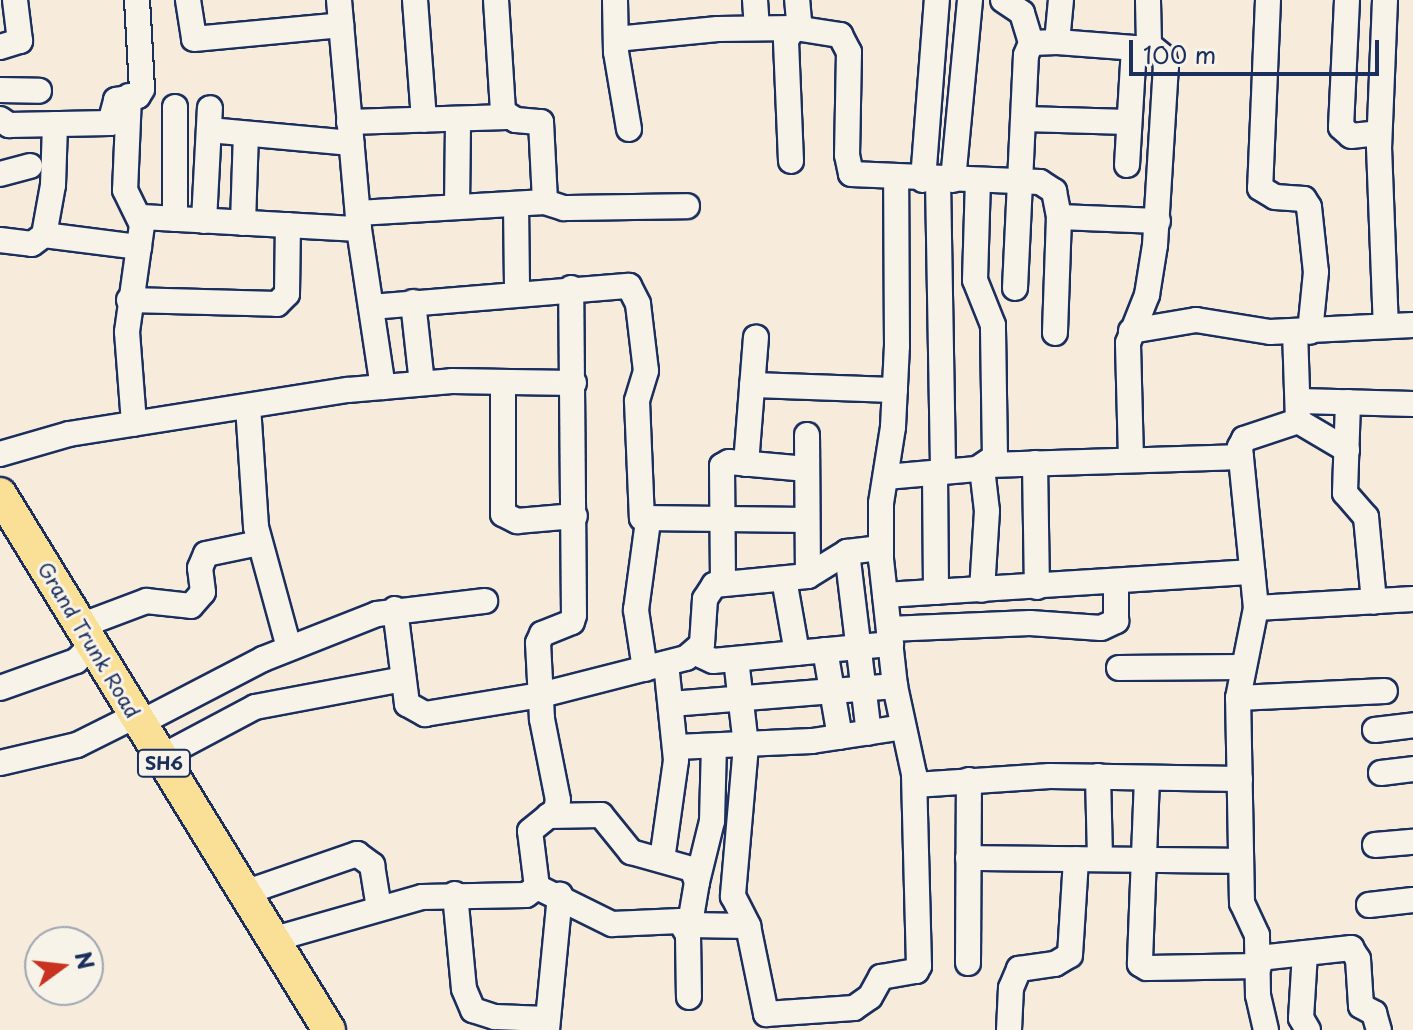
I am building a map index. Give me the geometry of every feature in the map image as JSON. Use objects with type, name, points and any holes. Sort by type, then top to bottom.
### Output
[{"type":"main road","name":"Grand Trunk Road","points":[[3,506],[329,1030]]},
{"type":"street","points":[[0,47],[20,41],[15,0]]},
{"type":"street","points":[[0,119],[9,125],[110,123],[116,100],[138,96],[143,82],[137,0]]},
{"type":"street","points":[[188,0],[194,39],[341,25]]},
{"type":"street","points":[[339,0],[359,221],[383,387]]},
{"type":"street","points":[[415,0],[424,120]]},
{"type":"street","points":[[496,0],[501,103],[507,117]]},
{"type":"street","points":[[615,0],[616,39],[629,129]]},
{"type":"street","points":[[755,0],[757,28]]},
{"type":"street","points":[[791,161],[786,40],[795,28],[797,0]]},
{"type":"street","points":[[936,592],[940,290],[937,0]]},
{"type":"street","points":[[938,180],[970,0]]},
{"type":"street","points":[[1003,0],[1022,13],[1031,43],[1026,55],[1023,182],[1015,288]]},
{"type":"street","points":[[1057,42],[1061,0]]},
{"type":"street","points":[[1127,165],[1129,122],[1147,37],[1148,0]]},
{"type":"street","points":[[1268,0],[1260,188],[1275,197],[1304,199],[1309,207],[1316,272],[1303,332],[1298,411]]},
{"type":"street","points":[[1347,0],[1341,127],[1351,136],[1379,133]]},
{"type":"street","points":[[1385,0],[1379,133],[1386,326]]},
{"type":"street","points":[[616,39],[757,28],[833,31],[847,42],[847,166],[861,178],[1048,185],[1059,217],[1055,333]]},
{"type":"street","points":[[1031,43],[1144,49],[1164,57],[1158,221],[1147,295],[1131,331],[1131,459]]},
{"type":"street","points":[[0,90],[39,91]]},
{"type":"street","points":[[129,96],[125,190],[142,217],[129,300],[134,424]]},
{"type":"street","points":[[175,107],[175,219]]},
{"type":"street","points":[[204,221],[209,119],[246,134],[350,133],[424,120],[507,117],[541,122],[545,202]]},
{"type":"street","points":[[457,207],[458,119]]},
{"type":"street","points":[[1024,119],[1129,122]]},
{"type":"street","points":[[0,240],[32,244],[44,235],[53,185],[55,124]]},
{"type":"street","points":[[243,223],[246,134]]},
{"type":"street","points":[[0,174],[30,166]]},
{"type":"street","points":[[736,659],[746,746],[732,884],[748,926],[762,1010],[785,1022],[854,1008],[870,997],[881,977],[916,971],[915,785],[895,686],[881,548],[895,390],[896,180]]},
{"type":"street","points":[[978,181],[976,292],[993,325],[996,440],[986,467],[987,511],[982,590]]},
{"type":"street","points":[[142,217],[288,225],[359,221],[457,207],[545,202],[564,208],[687,206]]},
{"type":"street","points":[[516,204],[517,291]]},
{"type":"street","points":[[1059,217],[1158,221]]},
{"type":"street","points":[[129,300],[277,304],[287,294],[288,225]]},
{"type":"street","points":[[44,235],[139,247]]},
{"type":"street","points":[[371,307],[517,291],[624,284],[638,304],[646,371],[637,401],[641,509],[648,521],[636,610],[671,704],[676,747],[662,860]]},
{"type":"street","points":[[455,894],[464,989],[473,1010],[495,1017],[547,1024],[548,891],[530,831],[556,810],[558,783],[541,695],[538,643],[542,634],[572,622],[574,615],[571,288]]},
{"type":"street","points":[[940,290],[976,292]]},
{"type":"street","points":[[413,302],[422,383]]},
{"type":"street","points":[[1131,331],[1196,320],[1303,332],[1413,325]]},
{"type":"street","points":[[746,464],[756,337]]},
{"type":"street","points":[[503,382],[503,514],[517,521],[575,516]]},
{"type":"street","points":[[0,454],[51,437],[383,387],[422,383],[574,383]]},
{"type":"street","points":[[752,385],[895,390]]},
{"type":"street","points":[[1348,402],[1345,493],[1366,517],[1374,602]]},
{"type":"street","points":[[1266,1030],[1257,935],[1242,903],[1238,698],[1241,667],[1256,608],[1241,457],[1244,439],[1298,411],[1348,402],[1413,404]]},
{"type":"street","points":[[248,406],[259,543],[289,648]]},
{"type":"street","points":[[1298,411],[1347,450]]},
{"type":"street","points":[[797,653],[796,578],[807,520],[807,435]]},
{"type":"street","points":[[886,477],[1035,463],[1241,457]]},
{"type":"street","points":[[1030,623],[1035,463]]},
{"type":"street","points":[[723,582],[722,466],[746,464],[807,469]]},
{"type":"street","points":[[648,521],[807,520]]},
{"type":"street","points":[[0,688],[76,661],[86,635],[146,601],[191,606],[203,592],[200,568],[206,554],[259,543]]},
{"type":"street","points":[[395,609],[407,704],[425,714],[541,695],[696,653],[702,644],[705,599],[723,582],[796,578],[847,552],[881,548]]},
{"type":"street","points":[[847,552],[869,733]]},
{"type":"street","points":[[885,595],[1116,583],[1252,572]]},
{"type":"street","points":[[696,653],[705,660],[736,659],[859,647],[890,636],[1030,623],[1110,626],[1117,614],[1116,583]]},
{"type":"street","points":[[1256,608],[1413,599]]},
{"type":"street","points":[[0,763],[73,747],[138,720],[289,648],[395,609],[485,601]]},
{"type":"street","points":[[825,650],[840,737]]},
{"type":"street","points":[[1119,668],[1241,667]]},
{"type":"street","points":[[161,757],[255,707],[403,679]]},
{"type":"street","points":[[671,704],[832,694],[895,686]]},
{"type":"street","points":[[1238,698],[1385,691]]},
{"type":"street","points":[[1375,730],[1413,725]]},
{"type":"street","points":[[676,747],[746,746],[903,727]]},
{"type":"street","points":[[689,997],[688,930],[712,821],[714,747]]},
{"type":"street","points":[[1381,773],[1413,769]]},
{"type":"street","points":[[915,785],[1098,776],[1240,779]]},
{"type":"street","points":[[1009,1030],[1011,988],[1019,969],[1055,964],[1070,955],[1088,859],[1098,776]]},
{"type":"street","points":[[1147,778],[1147,860],[1137,947],[1140,964],[1147,968],[1259,962],[1351,948],[1358,959],[1358,999],[1378,1019],[1379,1030]]},
{"type":"street","points":[[968,963],[969,780]]},
{"type":"street","points":[[548,816],[601,815],[631,852],[692,869],[697,882]]},
{"type":"street","points":[[1375,845],[1413,842]]},
{"type":"street","points":[[244,893],[357,854],[372,865],[379,908]]},
{"type":"street","points":[[968,858],[1241,861]]},
{"type":"street","points":[[271,940],[379,908],[455,894],[519,895],[548,891],[612,924],[680,921],[688,930]]},
{"type":"street","points":[[1369,905],[1413,900]]},
{"type":"street","points":[[688,930],[748,926]]},
{"type":"street","points":[[1305,953],[1301,1018],[1308,1030]]}]
